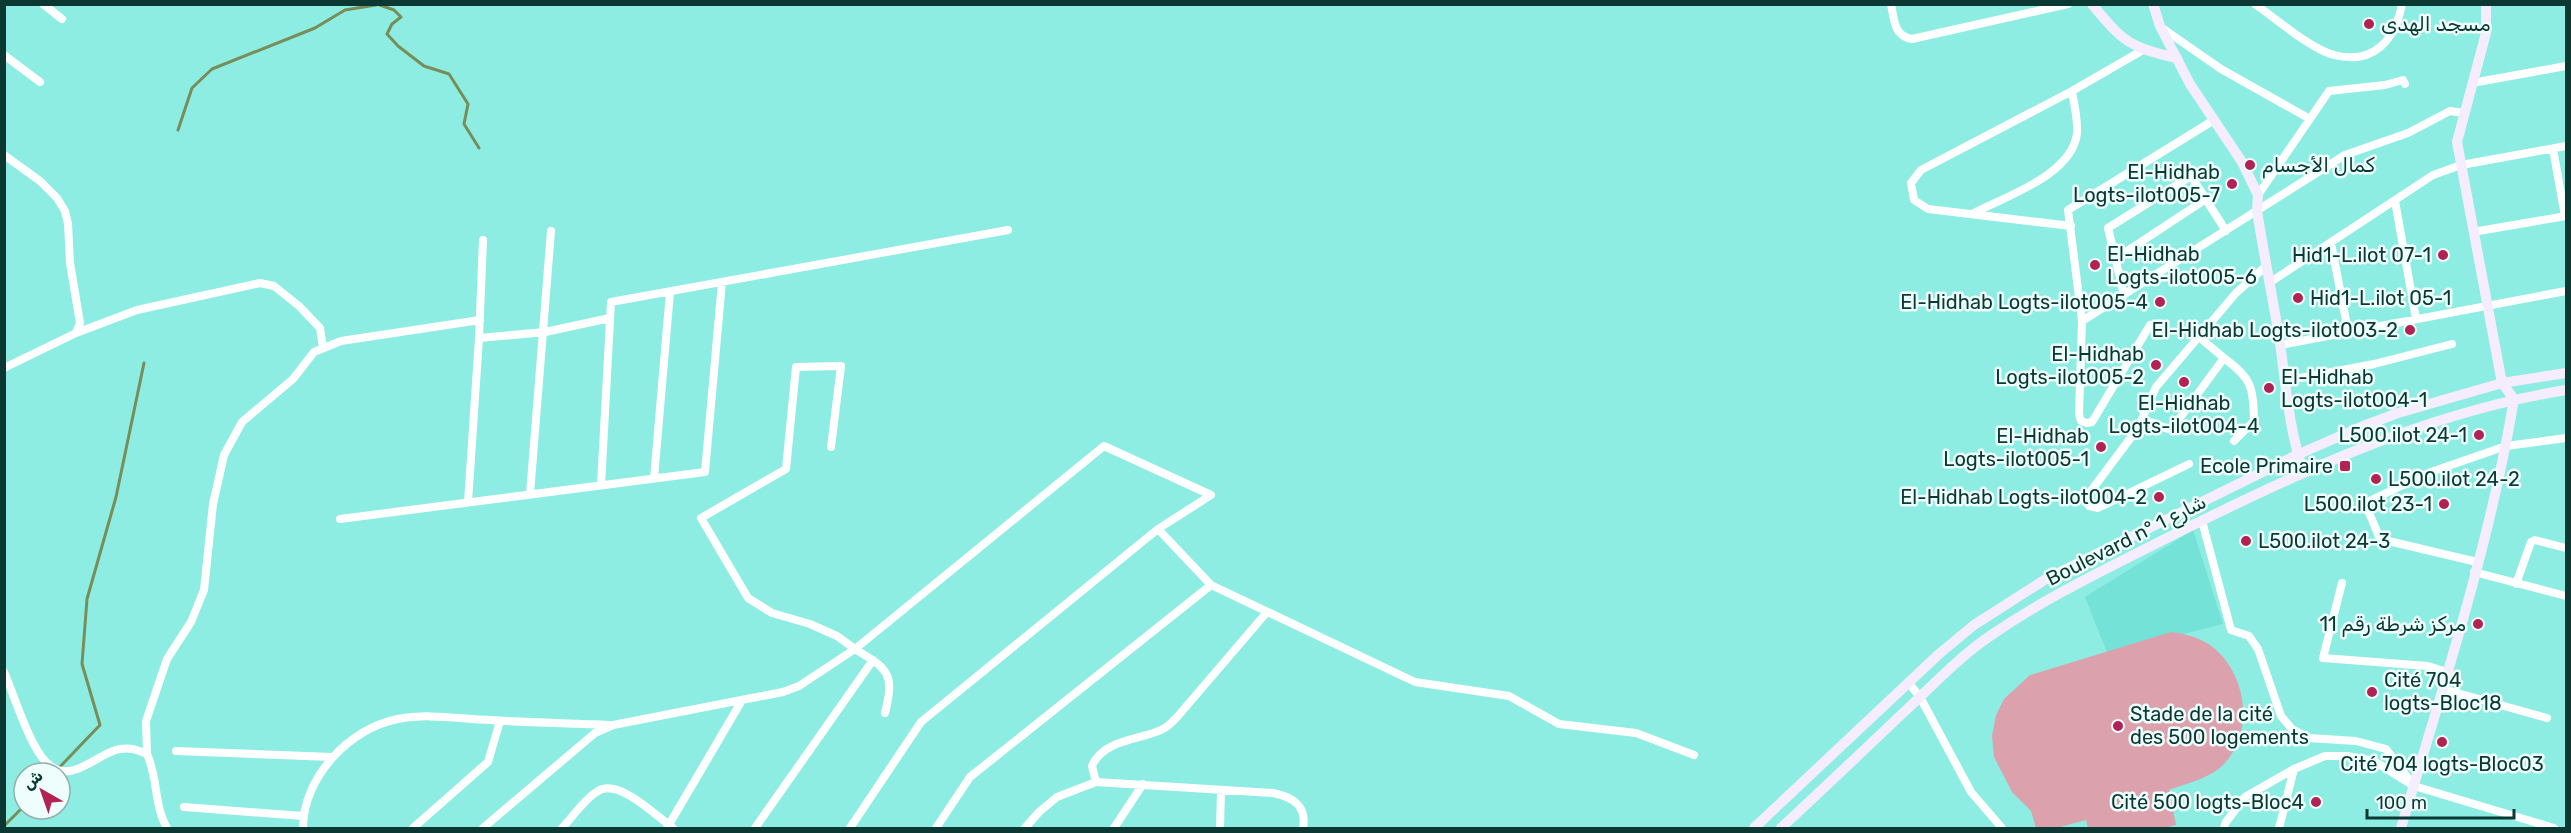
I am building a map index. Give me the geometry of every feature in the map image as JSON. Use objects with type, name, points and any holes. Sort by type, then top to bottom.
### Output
[{"type":"main road","points":[[2092,4],[2119,36],[2143,50],[2177,58]]},
{"type":"main road","points":[[2153,4],[2160,27],[2190,84],[2242,162],[2258,195],[2257,211],[2284,381],[2297,455],[2304,473]]},
{"type":"main road","points":[[2401,828],[2443,689],[2476,567],[2506,446],[2514,399],[2502,383],[2457,142],[2486,33],[2486,4]]},
{"type":"main road","name":"Boulevard n° شارع 1","points":[[1754,828],[1908,682],[1974,625],[2026,591],[2297,455],[2398,413],[2502,383],[2566,373]]},
{"type":"main road","name":"Boulevard n° شارع 1","points":[[1780,828],[1920,697],[1989,637],[2070,587],[2202,520],[2398,433],[2514,399],[2566,390]]},
{"type":"street","points":[[43,4],[62,19]]},
{"type":"street","points":[[1891,4],[1898,32],[1904,38],[1912,39],[2068,4]]},
{"type":"street","points":[[2255,4],[2314,45],[2333,55],[2355,57],[2371,54],[2386,41],[2398,24],[2402,4]]},
{"type":"street","points":[[2160,27],[2221,69],[2310,119]]},
{"type":"street","points":[[2071,226],[1923,207],[1911,195],[1913,178],[1921,170],[2072,91],[2143,50]]},
{"type":"street","points":[[4,56],[40,82]]},
{"type":"street","points":[[2472,83],[2566,66]]},
{"type":"street","points":[[2258,195],[2329,91],[2385,85],[2403,80],[2405,84]]},
{"type":"street","points":[[1974,213],[2054,171],[2067,159],[2077,134],[2072,91]]},
{"type":"street","points":[[2082,321],[2345,155],[2408,133],[2450,111],[2464,113]]},
{"type":"street","points":[[2150,326],[2092,422],[2081,421],[2079,414],[2082,321],[2068,210],[2214,120]]},
{"type":"street","points":[[2269,283],[2433,175],[2461,165],[2566,146]]},
{"type":"street","points":[[2473,232],[2566,216],[2553,148]]},
{"type":"street","points":[[4,155],[39,181],[57,198],[65,211],[70,263],[80,323],[76,333]]},
{"type":"street","points":[[2124,295],[2108,228],[2191,176],[2226,231]]},
{"type":"street","points":[[2115,259],[2206,199]]},
{"type":"street","points":[[2395,201],[2416,319]]},
{"type":"street","points":[[601,485],[611,302],[1008,230]]},
{"type":"street","points":[[530,494],[545,332],[551,231]]},
{"type":"street","points":[[468,502],[483,240]]},
{"type":"street","points":[[2331,243],[2348,331]]},
{"type":"street","points":[[2189,464],[2098,508],[2089,506],[2085,499],[2138,428],[2156,387],[2236,293],[2266,267]]},
{"type":"street","points":[[340,519],[705,472],[722,282]]},
{"type":"street","points":[[4,368],[76,333],[137,310],[260,283],[274,286],[299,306],[320,328],[323,348]]},
{"type":"street","points":[[2280,345],[2566,291]]},
{"type":"street","points":[[654,478],[669,292]]},
{"type":"street","points":[[479,338],[545,332],[610,318]]},
{"type":"street","points":[[167,828],[161,818],[153,766],[147,754],[146,721],[167,659],[191,622],[204,591],[213,504],[224,455],[242,422],[293,379],[314,352],[323,348],[341,342],[480,320]]},
{"type":"street","points":[[2199,337],[2246,375],[2253,400],[2254,421],[2234,441]]},
{"type":"street","points":[[2284,381],[2374,364],[2452,344]]},
{"type":"street","points":[[2142,419],[2171,430],[2224,358]]},
{"type":"street","points":[[831,447],[841,366],[796,367],[786,469],[701,518],[748,598],[772,613],[810,624],[837,636],[883,667],[889,679],[889,696],[885,713]]},
{"type":"street","points":[[2566,438],[2506,446],[2431,472],[2365,503],[2380,540],[2476,567],[2516,584],[2566,596]]},
{"type":"street","points":[[303,828],[303,816],[317,778],[332,757],[354,738],[398,719],[429,717],[613,725],[741,702],[799,686],[855,649],[1104,446],[1211,495],[1158,529],[921,722],[850,828]]},
{"type":"street","points":[[2202,520],[2231,630],[2249,636],[2258,649],[2281,716],[2292,729],[2309,738],[2356,741],[2386,749],[2414,786]]},
{"type":"street","points":[[1158,529],[1211,585],[1415,682],[1509,696],[1559,724],[1636,733],[1694,755]]},
{"type":"street","points":[[2516,584],[2531,542],[2535,540],[2566,548]]},
{"type":"street","points":[[2342,584],[2323,658],[2428,666],[2447,672]]},
{"type":"street","points":[[936,828],[969,777],[1211,585]]},
{"type":"street","points":[[1096,782],[1092,766],[1099,756],[1114,745],[1163,729],[1178,716],[1267,612]]},
{"type":"street","points":[[755,828],[873,660]]},
{"type":"street","points":[[4,672],[33,741],[46,762],[69,771],[90,765],[117,749],[133,748],[147,754]]},
{"type":"street","points":[[1908,682],[1920,697],[1971,792],[2002,828]]},
{"type":"street","points":[[2443,689],[2547,718]]},
{"type":"street","points":[[562,828],[592,795],[605,788],[625,793],[670,827],[741,702]]},
{"type":"street","points":[[413,828],[488,762],[500,721]]},
{"type":"street","points":[[483,828],[595,733],[613,725]]},
{"type":"street","points":[[176,751],[332,757]]},
{"type":"street","points":[[2224,828],[2245,797],[2294,769],[2325,756],[2348,756],[2374,761],[2414,786],[2554,828]]},
{"type":"street","points":[[2279,828],[2294,769]]},
{"type":"street","points":[[1025,828],[1057,797],[1096,782],[1273,793],[1288,796],[1300,805],[1305,818],[1303,828]]},
{"type":"street","points":[[1114,828],[1143,784]]},
{"type":"street","points":[[1220,828],[1221,791]]},
{"type":"street","points":[[184,807],[303,816]]},
{"type":"shaded area","points":[[2193,530],[2223,624],[2108,655],[2085,597]]},
{"type":"shaded area","name":"Stade de la cité des 500 logements","points":[[2171,632],[2192,636],[2210,645],[2232,670],[2239,686],[2243,719],[2234,751],[2219,769],[2198,780],[2169,790],[2176,825],[2164,828],[2088,828],[2086,820],[2057,828],[2036,828],[2031,811],[2012,792],[1994,757],[1992,736],[1996,715],[2004,699],[2030,675]]},
{"type":"waterway","points":[[377,4],[394,10],[401,17],[392,24],[387,34],[398,46],[424,66],[449,74],[468,104],[464,124],[479,148]]},
{"type":"waterway","points":[[178,130],[192,88],[212,69],[315,28],[345,10],[376,5]]},
{"type":"waterway","points":[[66,761],[100,725],[82,664],[87,599],[116,497],[144,363]]},
{"type":"waterway","points":[[4,826],[12,818]]},
{"type":"place","name":"مسجد الهدى","points":[[2369,24]]},
{"type":"place","name":"كمال الأجسام","points":[[2250,165]]},
{"type":"place","name":"El-Hidhab Logts-ilot005-7","points":[[2232,184]]},
{"type":"place","name":"Hid1-L.ilot 07-1","points":[[2443,255]]},
{"type":"place","name":"El-Hidhab Logts-ilot005-6","points":[[2095,265]]},
{"type":"place","name":"Hid1-L.ilot 05-1","points":[[2298,298]]},
{"type":"place","name":"El-Hidhab Logts-ilot005-4","points":[[2160,302]]},
{"type":"place","name":"El-Hidhab Logts-ilot003-2","points":[[2410,330]]},
{"type":"place","name":"El-Hidhab Logts-ilot005-2","points":[[2156,365]]},
{"type":"place","name":"El-Hidhab Logts-ilot004-4","points":[[2184,382]]},
{"type":"place","name":"El-Hidhab Logts-ilot004-1","points":[[2269,388]]},
{"type":"place","name":"L500.ilot 24-1","points":[[2479,435]]},
{"type":"place","name":"El-Hidhab Logts-ilot005-1","points":[[2101,447]]},
{"type":"place","name":"Ecole Primaire","points":[[2345,466]]},
{"type":"place","name":"L500.ilot 24-2","points":[[2376,479]]},
{"type":"place","name":"El-Hidhab Logts-ilot004-2","points":[[2159,497]]},
{"type":"place","name":"L500.ilot 23-1","points":[[2444,504]]},
{"type":"place","name":"L500.ilot 24-3","points":[[2246,541]]},
{"type":"place","name":"مركز شرطة رقم 11","points":[[2478,624]]},
{"type":"place","name":"Cité 704 logts-Bloc18","points":[[2372,692]]},
{"type":"place","name":"Stade de la cité des 500 logements","points":[[2118,726]]},
{"type":"place","name":"Cité 704 logts-Bloc03","points":[[2442,742]]},
{"type":"place","name":"Cité 500 logts-Bloc4","points":[[2316,802]]}]
